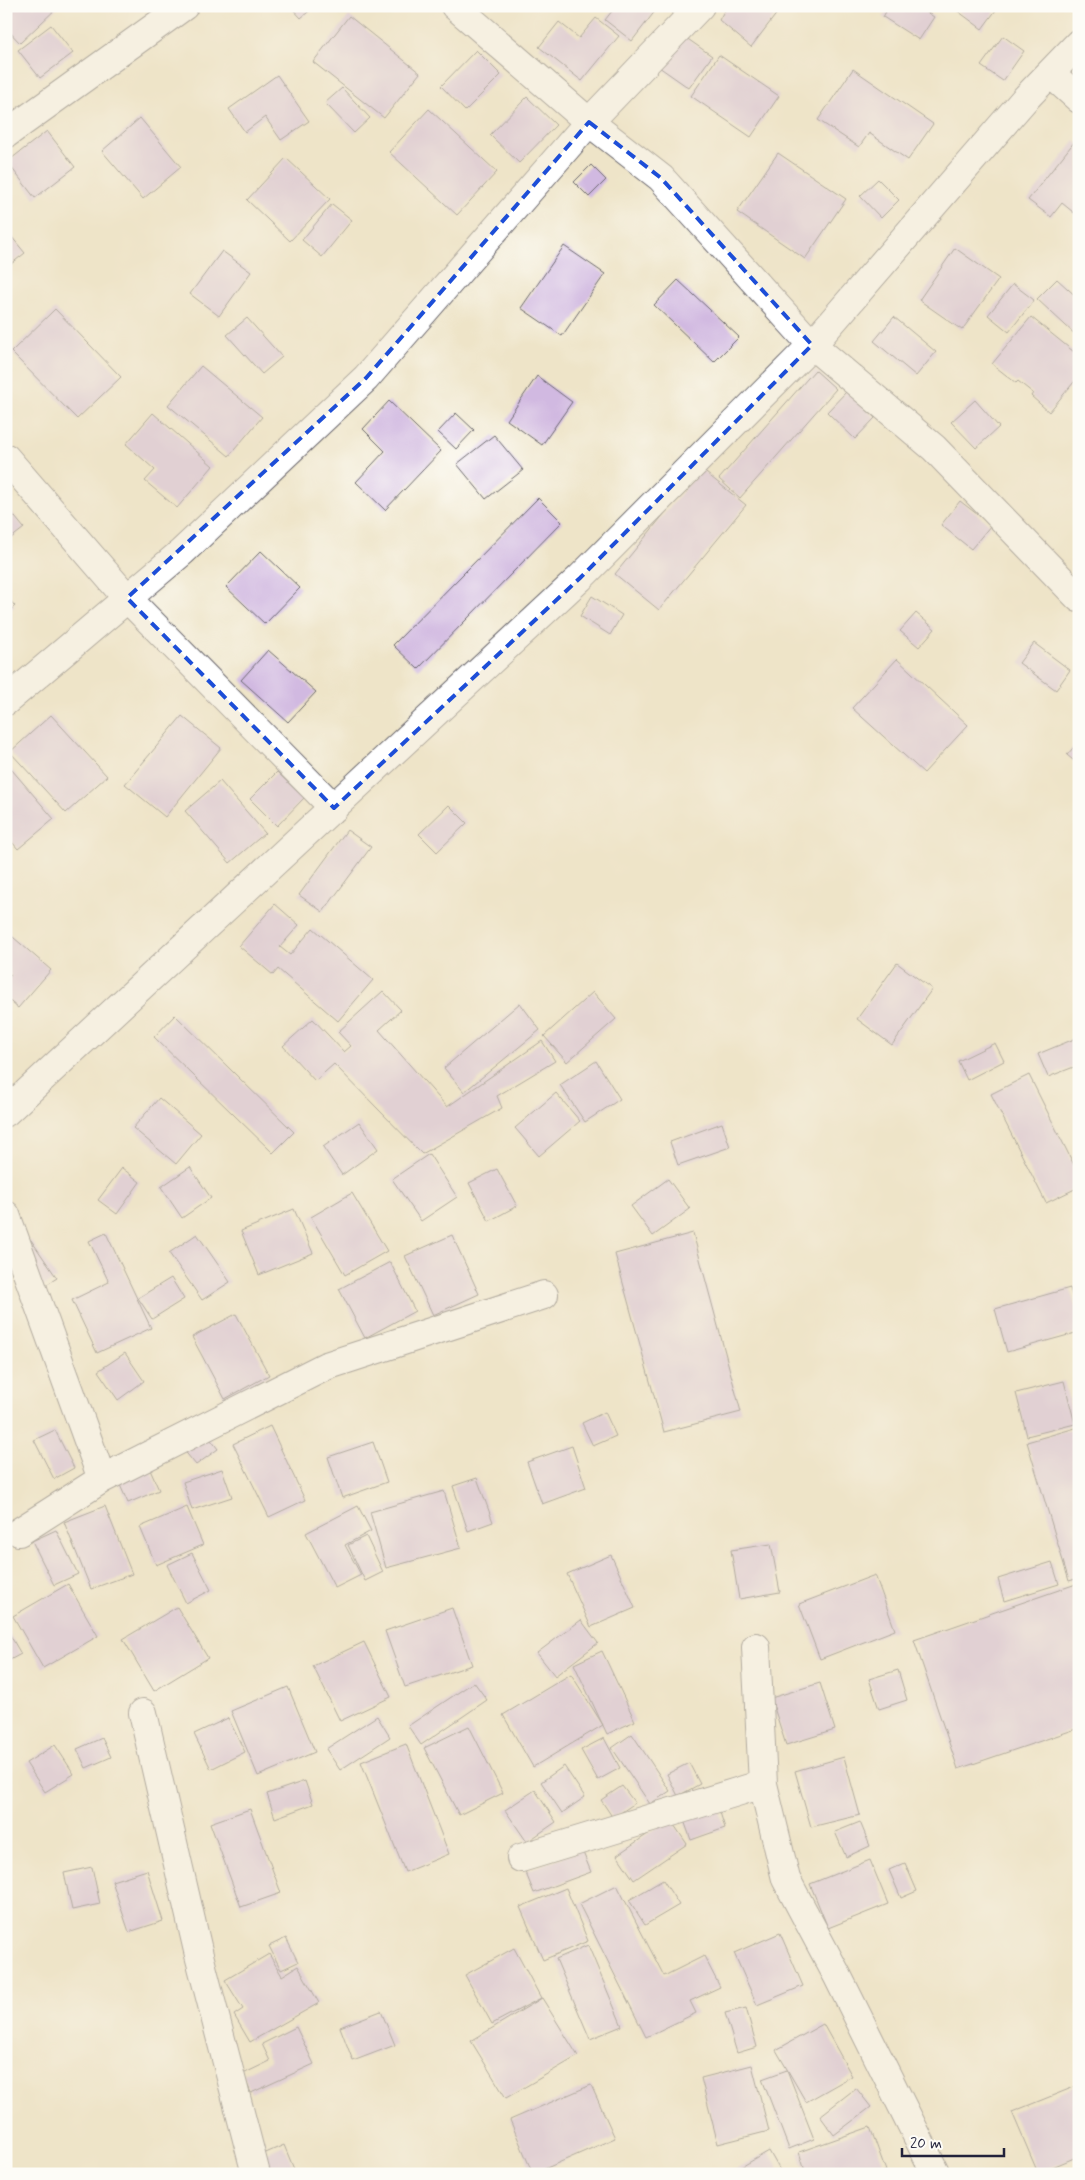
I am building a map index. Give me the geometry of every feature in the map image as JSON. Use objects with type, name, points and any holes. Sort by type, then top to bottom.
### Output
[{"type":"street","points":[[6,134],[184,6]]},
{"type":"street","points":[[455,6],[589,122],[661,178],[812,345],[934,448],[1079,598]]},
{"type":"street","points":[[6,701],[182,552],[366,378],[589,122],[700,6]]},
{"type":"street","points":[[6,1112],[580,578],[812,345],[1079,42]]},
{"type":"street","points":[[1050,73],[1079,99]]},
{"type":"street","points":[[6,458],[127,598],[334,808]]},
{"type":"street","points":[[6,1215],[102,1478]]},
{"type":"street","points":[[19,1532],[102,1478],[326,1366],[544,1295]]},
{"type":"street","points":[[756,1647],[763,1784],[786,1879],[936,2174]]},
{"type":"street","points":[[143,1713],[199,1956],[256,2174]]},
{"type":"street","points":[[521,1858],[763,1784]]},
{"type":"highlighted area","points":[[589,122],[661,178],[812,345],[580,578],[334,808],[127,598],[366,378]]},
{"type":"building","points":[[6,6],[59,6],[20,43],[6,28]]},
{"type":"building","points":[[290,6],[315,6],[301,18]]},
{"type":"building","points":[[616,6],[659,6],[632,41],[605,20]]},
{"type":"building","points":[[727,6],[777,6],[781,8],[751,47],[719,20]]},
{"type":"building","points":[[889,6],[917,6],[934,17],[919,40],[883,17]]},
{"type":"building","points":[[951,6],[999,6],[982,29]]},
{"type":"building","points":[[349,16],[420,73],[384,118],[313,62]]},
{"type":"building","points":[[596,18],[619,36],[582,81],[539,47],[559,22],[579,38]]},
{"type":"building","points":[[51,25],[73,53],[40,78],[18,50]]},
{"type":"building","points":[[682,35],[712,56],[689,88],[659,67]]},
{"type":"building","points":[[1003,36],[1024,51],[1003,81],[981,66]]},
{"type":"building","points":[[476,50],[501,75],[465,111],[441,86]]},
{"type":"building","points":[[719,55],[779,96],[751,137],[691,96]]},
{"type":"building","points":[[853,69],[933,124],[908,160],[869,133],[859,147],[818,120]]},
{"type":"building","points":[[277,75],[309,121],[281,140],[265,117],[245,132],[229,109]]},
{"type":"building","points":[[342,88],[370,118],[354,133],[325,103]]},
{"type":"building","points":[[527,97],[556,125],[519,163],[490,135]]},
{"type":"building","points":[[429,109],[497,172],[457,215],[389,152]]},
{"type":"building","points":[[140,118],[181,167],[143,199],[102,151]]},
{"type":"building","points":[[47,131],[75,167],[35,198],[7,162]]},
{"type":"building","points":[[1075,141],[1079,145],[1079,217],[1062,203],[1051,217],[1028,200]]},
{"type":"building","points":[[778,153],[846,199],[805,259],[737,212]]},
{"type":"building","points":[[286,158],[330,199],[290,241],[247,200]]},
{"type":"building","points":[[591,165],[606,180],[589,197],[574,182]]},
{"type":"building","points":[[878,179],[899,200],[881,218],[860,196]]},
{"type":"building","points":[[332,204],[352,220],[322,257],[302,240]]},
{"type":"building","points":[[6,230],[25,253],[6,268]]},
{"type":"building","points":[[564,246],[605,274],[562,336],[521,308]]},
{"type":"building","points":[[955,248],[999,279],[962,330],[919,300]]},
{"type":"building","points":[[222,251],[251,272],[219,316],[190,294]]},
{"type":"building","points":[[1057,279],[1079,299],[1079,338],[1037,299]]},
{"type":"building","points":[[678,280],[739,337],[714,362],[654,305]]},
{"type":"building","points":[[1013,284],[1034,300],[1009,332],[988,315]]},
{"type":"building","points":[[55,309],[121,377],[77,419],[11,352]]},
{"type":"building","points":[[894,317],[936,352],[916,376],[874,341]]},
{"type":"building","points":[[1031,317],[1079,356],[1079,376],[1049,412],[1031,396],[1033,393],[1018,381],[1016,383],[992,364]]},
{"type":"building","points":[[247,318],[282,357],[262,374],[227,335]]},
{"type":"building","points":[[201,366],[262,417],[229,456],[168,405]]},
{"type":"building","points":[[815,370],[836,389],[740,498],[719,479]]},
{"type":"building","points":[[537,376],[572,402],[542,445],[507,420]]},
{"type":"building","points":[[847,391],[875,418],[855,439],[827,412]]},
{"type":"building","points":[[975,400],[999,427],[976,448],[951,422]]},
{"type":"building","points":[[389,401],[441,451],[385,510],[356,482],[385,451],[363,429]]},
{"type":"building","points":[[153,413],[213,466],[177,508],[145,481],[155,470],[126,444]]},
{"type":"building","points":[[456,413],[474,430],[456,449],[438,432]]},
{"type":"building","points":[[494,435],[523,470],[486,499],[457,464]]},
{"type":"building","points":[[701,469],[746,505],[659,610],[615,574]]},
{"type":"building","points":[[538,498],[562,522],[418,669],[393,645]]},
{"type":"building","points":[[960,501],[991,525],[971,549],[941,525]]},
{"type":"building","points":[[6,506],[24,528],[6,542]]},
{"type":"building","points":[[261,551],[300,588],[265,624],[226,587]]},
{"type":"building","points":[[6,596],[15,606],[6,614]]},
{"type":"building","points":[[592,596],[622,615],[610,635],[580,616]]},
{"type":"building","points":[[916,613],[935,629],[919,647],[900,631]]},
{"type":"building","points":[[1034,643],[1070,670],[1056,690],[1019,663]]},
{"type":"building","points":[[268,650],[316,692],[288,722],[241,680]]},
{"type":"building","points":[[897,659],[968,725],[924,773],[852,708]]},
{"type":"building","points":[[51,715],[107,776],[66,813],[10,752]]},
{"type":"building","points":[[182,716],[221,748],[165,817],[125,784]]},
{"type":"building","points":[[1079,741],[1079,765],[1067,755]]},
{"type":"building","points":[[6,763],[54,819],[18,849],[6,835]]},
{"type":"building","points":[[277,772],[304,798],[277,826],[250,799]]},
{"type":"building","points":[[220,781],[265,833],[230,863],[185,811]]},
{"type":"building","points":[[449,805],[467,823],[437,852],[419,834]]},
{"type":"building","points":[[347,830],[371,847],[323,912],[299,895]]},
{"type":"building","points":[[275,904],[299,925],[280,947],[290,955],[313,928],[373,980],[338,1021],[278,969],[273,975],[239,946]]},
{"type":"building","points":[[6,931],[51,970],[18,1008],[6,998],[6,980],[11,975],[6,971]]},
{"type":"building","points":[[897,963],[932,989],[892,1045],[857,1019]]},
{"type":"building","points":[[383,991],[401,1010],[379,1030],[447,1107],[542,1041],[555,1061],[497,1096],[502,1108],[422,1154],[334,1064],[315,1081],[283,1046],[313,1019],[344,1052],[351,1046],[338,1032]]},
{"type":"building","points":[[593,992],[616,1019],[567,1062],[544,1036]]},
{"type":"building","points":[[520,1003],[540,1030],[464,1092],[444,1068]]},
{"type":"building","points":[[175,1015],[294,1132],[273,1153],[154,1037]]},
{"type":"building","points":[[1079,1037],[1079,1065],[1048,1077],[1038,1054]]},
{"type":"building","points":[[995,1043],[1004,1061],[967,1080],[958,1061]]},
{"type":"building","points":[[596,1061],[620,1099],[585,1122],[560,1085]]},
{"type":"building","points":[[1029,1075],[1079,1175],[1079,1187],[1046,1203],[991,1094]]},
{"type":"building","points":[[556,1093],[580,1121],[539,1156],[515,1128]]},
{"type":"building","points":[[159,1098],[201,1134],[176,1164],[133,1128]]},
{"type":"building","points":[[359,1122],[378,1149],[342,1175],[323,1147]]},
{"type":"building","points":[[722,1123],[730,1147],[678,1165],[670,1142]]},
{"type":"building","points":[[429,1154],[457,1197],[421,1221],[392,1179]]},
{"type":"building","points":[[190,1167],[211,1198],[182,1218],[161,1187]]},
{"type":"building","points":[[122,1168],[140,1182],[117,1214],[98,1200]]},
{"type":"building","points":[[497,1169],[517,1206],[489,1221],[469,1183]]},
{"type":"building","points":[[668,1179],[690,1209],[653,1236],[631,1206]]},
{"type":"building","points":[[352,1193],[387,1251],[345,1275],[311,1217]]},
{"type":"building","points":[[294,1209],[313,1253],[259,1275],[241,1231]]},
{"type":"building","points":[[106,1233],[151,1328],[97,1353],[72,1300],[109,1282],[89,1241]]},
{"type":"building","points":[[693,1233],[741,1412],[664,1432],[615,1254]]},
{"type":"building","points":[[197,1234],[230,1282],[202,1300],[169,1253]]},
{"type":"building","points":[[452,1235],[479,1294],[433,1315],[405,1256]]},
{"type":"building","points":[[31,1240],[57,1278],[41,1288],[15,1251]]},
{"type":"building","points":[[390,1262],[415,1311],[365,1338],[339,1289]]},
{"type":"building","points":[[171,1278],[184,1299],[152,1319],[138,1298]]},
{"type":"building","points":[[1070,1288],[1079,1319],[1079,1332],[1007,1352],[995,1309]]},
{"type":"building","points":[[236,1314],[269,1375],[225,1399],[192,1337]]},
{"type":"building","points":[[125,1353],[144,1381],[118,1400],[98,1371]]},
{"type":"building","points":[[1064,1381],[1075,1424],[1027,1436],[1016,1393]]},
{"type":"building","points":[[605,1412],[616,1436],[593,1446],[582,1423]]},
{"type":"building","points":[[270,1426],[305,1500],[269,1517],[233,1444]]},
{"type":"building","points":[[1079,1427],[1079,1578],[1069,1581],[1027,1442]]},
{"type":"building","points":[[55,1430],[74,1468],[54,1479],[34,1440]]},
{"type":"building","points":[[205,1432],[218,1449],[196,1465],[183,1449]]},
{"type":"building","points":[[373,1442],[387,1482],[342,1498],[328,1457]]},
{"type":"building","points":[[572,1446],[586,1488],[542,1504],[527,1462]]},
{"type":"building","points":[[147,1463],[159,1490],[128,1503],[116,1476]]},
{"type":"building","points":[[222,1469],[232,1497],[192,1510],[183,1482]]},
{"type":"building","points":[[477,1478],[493,1522],[468,1531],[453,1486]]},
{"type":"building","points":[[444,1491],[461,1548],[386,1568],[370,1512]]},
{"type":"building","points":[[105,1506],[132,1574],[91,1589],[64,1522]]},
{"type":"building","points":[[358,1506],[371,1531],[345,1545],[361,1575],[335,1588],[306,1533]]},
{"type":"building","points":[[187,1507],[203,1545],[156,1565],[140,1527]]},
{"type":"building","points":[[56,1530],[78,1574],[54,1585],[32,1541]]},
{"type":"building","points":[[366,1536],[383,1572],[365,1581],[348,1545]]},
{"type":"building","points":[[771,1544],[780,1592],[739,1599],[731,1550]]},
{"type":"building","points":[[192,1553],[211,1590],[186,1603],[167,1565]]},
{"type":"building","points":[[611,1555],[635,1608],[591,1627],[567,1574]]},
{"type":"building","points":[[1052,1562],[1059,1584],[1004,1601],[998,1579]]},
{"type":"building","points":[[875,1575],[895,1630],[820,1659],[799,1604]]},
{"type":"building","points":[[1079,1583],[1079,1728],[958,1769],[914,1640]]},
{"type":"building","points":[[68,1584],[98,1636],[43,1668],[13,1616]]},
{"type":"building","points":[[177,1607],[208,1658],[154,1691],[123,1639]]},
{"type":"building","points":[[452,1608],[472,1665],[405,1687],[385,1631]]},
{"type":"building","points":[[581,1620],[598,1643],[555,1676],[537,1653]]},
{"type":"building","points":[[6,1628],[21,1654],[6,1662]]},
{"type":"building","points":[[364,1642],[391,1697],[340,1721],[313,1666]]},
{"type":"building","points":[[602,1651],[635,1721],[607,1734],[574,1664]]},
{"type":"building","points":[[898,1670],[907,1700],[879,1709],[869,1679]]},
{"type":"building","points":[[571,1674],[603,1725],[533,1767],[503,1715]]},
{"type":"building","points":[[474,1682],[487,1700],[421,1745],[408,1726]]},
{"type":"building","points":[[820,1683],[835,1730],[786,1745],[771,1698]]},
{"type":"building","points":[[288,1687],[315,1752],[258,1776],[231,1711]]},
{"type":"building","points":[[377,1716],[390,1737],[340,1770],[326,1749]]},
{"type":"building","points":[[228,1718],[245,1752],[211,1769],[194,1734]]},
{"type":"building","points":[[469,1726],[503,1793],[459,1815],[424,1748]]},
{"type":"building","points":[[632,1734],[670,1791],[650,1804],[612,1748]]},
{"type":"building","points":[[102,1738],[111,1757],[86,1768],[77,1749]]},
{"type":"building","points":[[604,1738],[620,1768],[598,1780],[581,1750]]},
{"type":"building","points":[[406,1744],[449,1854],[405,1872],[361,1762]]},
{"type":"building","points":[[55,1745],[74,1774],[45,1792],[26,1763]]},
{"type":"building","points":[[844,1757],[860,1815],[811,1827],[795,1771]]},
{"type":"building","points":[[689,1763],[700,1784],[678,1796],[667,1774]]},
{"type":"building","points":[[564,1766],[585,1797],[562,1813],[541,1782]]},
{"type":"building","points":[[305,1781],[313,1804],[275,1818],[267,1794]]},
{"type":"building","points":[[622,1786],[635,1803],[613,1818],[601,1800]]},
{"type":"building","points":[[535,1790],[556,1822],[527,1842],[505,1810]]},
{"type":"building","points":[[716,1800],[725,1828],[691,1840],[681,1812]]},
{"type":"building","points":[[250,1809],[281,1893],[241,1907],[210,1823]]},
{"type":"building","points":[[670,1819],[687,1844],[634,1880],[617,1855]]},
{"type":"building","points":[[860,1822],[870,1846],[846,1857],[835,1832]]},
{"type":"building","points":[[582,1850],[591,1872],[534,1893],[525,1871]]},
{"type":"building","points":[[870,1860],[888,1904],[828,1928],[810,1884]]},
{"type":"building","points":[[905,1863],[917,1891],[901,1898],[889,1870]]},
{"type":"building","points":[[92,1867],[100,1904],[72,1910],[64,1873]]},
{"type":"building","points":[[147,1870],[163,1921],[129,1932],[112,1881]]},
{"type":"building","points":[[663,1880],[679,1905],[645,1925],[629,1900]]},
{"type":"building","points":[[617,1885],[664,1976],[704,1956],[720,1987],[690,2001],[696,2013],[646,2037],[579,1904]]},
{"type":"building","points":[[566,1888],[588,1941],[543,1960],[520,1907]]},
{"type":"building","points":[[780,1933],[803,1986],[757,2005],[734,1953]]},
{"type":"building","points":[[286,1938],[298,1962],[281,1970],[269,1946]]},
{"type":"building","points":[[588,1945],[622,2026],[590,2039],[556,1959]]},
{"type":"building","points":[[514,1948],[541,1998],[492,2024],[465,1975]]},
{"type":"building","points":[[269,1954],[282,1976],[298,1966],[319,2003],[250,2042],[234,2015],[243,2009],[225,1980]]},
{"type":"building","points":[[542,1998],[578,2056],[506,2098],[471,2041]]},
{"type":"building","points":[[746,2008],[757,2047],[737,2053],[725,2013]]},
{"type":"building","points":[[381,2011],[395,2045],[353,2061],[340,2027]]},
{"type":"building","points":[[823,2024],[852,2076],[806,2102],[776,2050]]},
{"type":"building","points":[[296,2027],[314,2064],[251,2093],[243,2074],[270,2061],[262,2044]]},
{"type":"building","points":[[752,2065],[769,2131],[718,2144],[701,2078]]},
{"type":"building","points":[[787,2070],[814,2139],[789,2149],[762,2079]]},
{"type":"building","points":[[591,2085],[615,2138],[533,2174],[510,2120]]},
{"type":"building","points":[[1079,2085],[1079,2156],[1038,2173],[1012,2112]]},
{"type":"building","points":[[856,2088],[871,2107],[834,2135],[820,2116]]},
{"type":"building","points":[[870,2127],[886,2171],[878,2174],[806,2174],[799,2152]]},
{"type":"building","points":[[284,2145],[296,2174],[259,2174],[252,2159]]},
{"type":"building","points":[[769,2151],[782,2174],[729,2174]]}]
